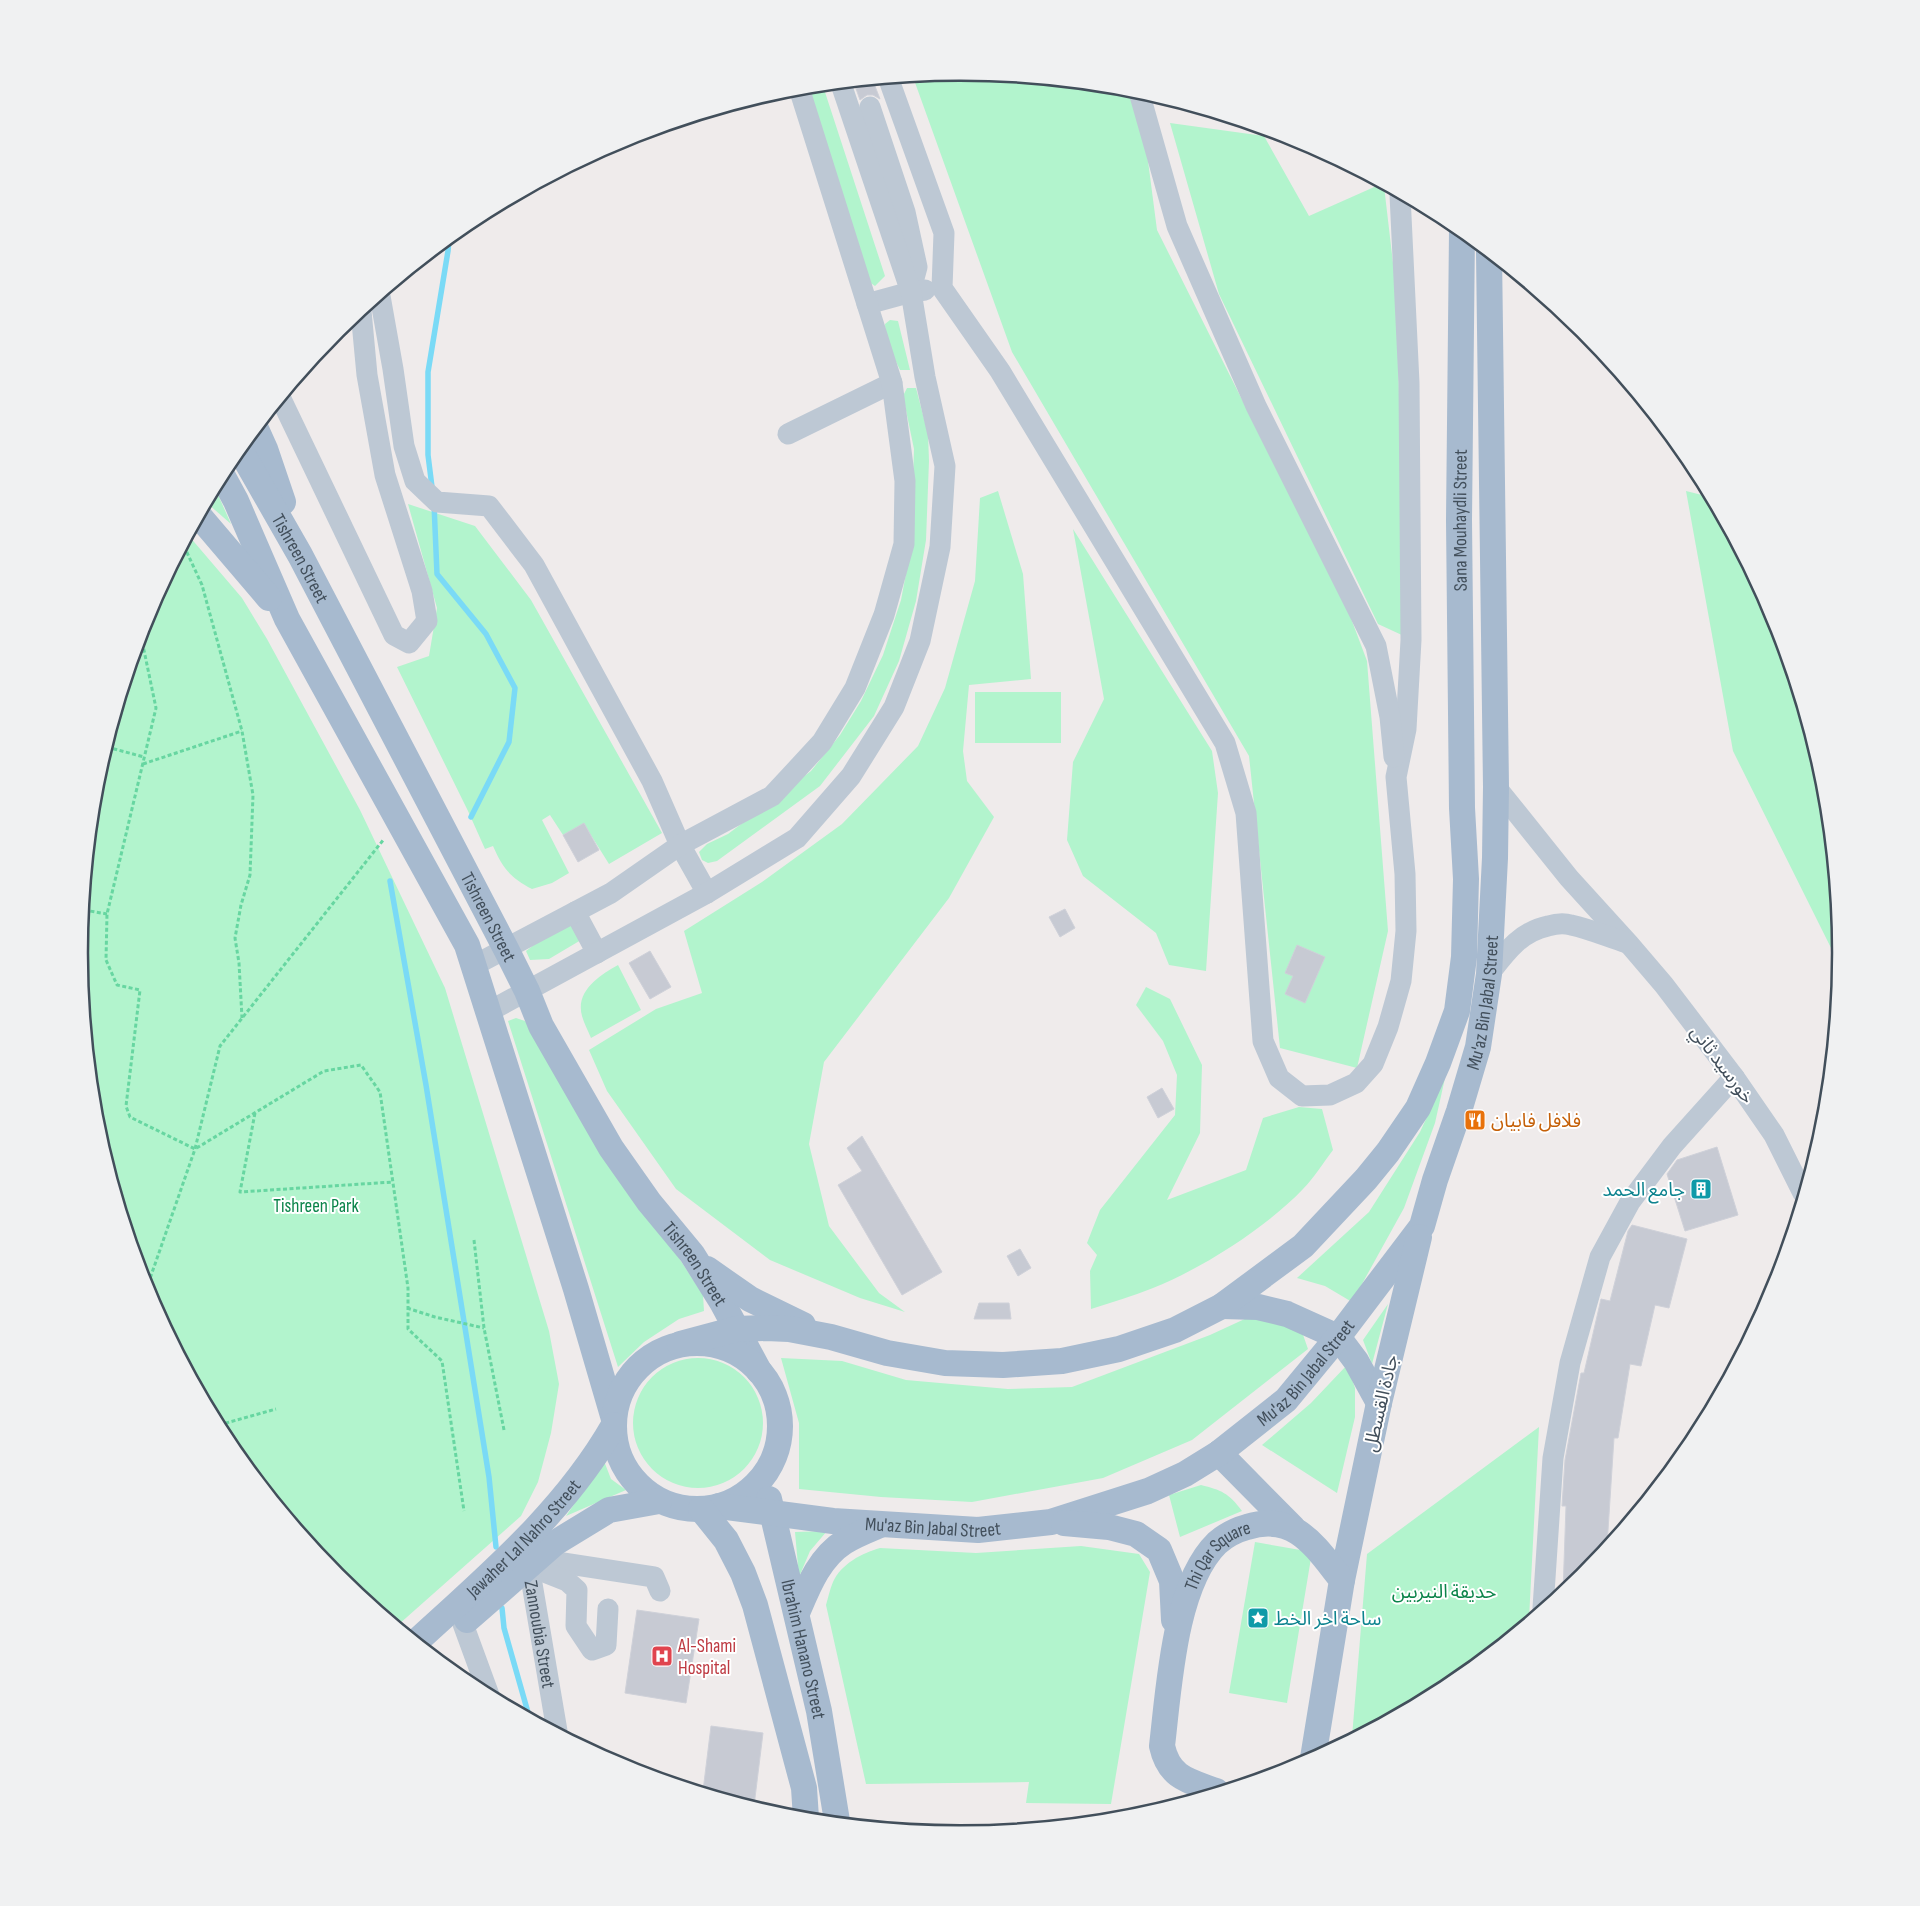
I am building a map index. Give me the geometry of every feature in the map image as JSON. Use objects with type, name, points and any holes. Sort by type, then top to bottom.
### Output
[{"type":"main road","name":"Sana Mouhaydli Street","points":[[1462,241],[1459,520],[1462,808]]},
{"type":"main road","name":"Sana Mouhaydli Street","points":[[1489,260],[1496,787]]},
{"type":"main road","points":[[259,435],[300,555]]},
{"type":"main road","name":"Tishreen Street","points":[[244,457],[300,555],[506,949],[527,991],[541,1026],[611,1148],[649,1202],[692,1254],[722,1302],[759,1371]]},
{"type":"main road","name":"Tishreen Street","points":[[226,483],[236,501],[287,619],[467,945],[576,1289],[614,1422]]},
{"type":"main road","points":[[203,520],[287,619]]},
{"type":"main road","name":"Mu'az Bin Jabal Street","points":[[710,1508],[881,1524],[978,1530],[1051,1522],[1148,1491],[1185,1474],[1219,1453],[1286,1400],[1338,1337],[1422,1226],[1478,1047],[1489,974],[1495,858],[1496,787]]},
{"type":"main road","name":"Mu'az Bin Jabal Street","points":[[680,1344],[736,1329],[789,1329],[831,1337],[887,1353],[945,1363],[1004,1365],[1062,1360],[1119,1349],[1174,1330],[1222,1306],[1303,1246],[1366,1179],[1388,1152],[1418,1108],[1438,1063],[1457,1011],[1464,957],[1466,879],[1462,808]]},
{"type":"main road","name":"جادة القسطل","points":[[1342,1580],[1379,1403],[1422,1226]]},
{"type":"main road","points":[[692,1254],[713,1274],[750,1298],[790,1320],[831,1337]]},
{"type":"main road","points":[[1222,1306],[1258,1307],[1287,1314],[1338,1337],[1356,1361],[1379,1403]]},
{"type":"main road","points":[[702,1343],[723,1347],[743,1356],[759,1371],[772,1390],[779,1411],[780,1434],[774,1456],[763,1476],[751,1490],[736,1500],[710,1508],[680,1508],[659,1501],[639,1486],[624,1466],[616,1443],[614,1422],[621,1393],[635,1370],[656,1353],[680,1344],[702,1343]]},
{"type":"main road","name":"Jawaher Lal Nahro Street","points":[[420,1638],[522,1545],[573,1486],[600,1450],[614,1422]]},
{"type":"main road","points":[[1219,1453],[1293,1528],[1308,1539],[1342,1580],[1314,1749]]},
{"type":"main road","name":"Ibrahim Hanano Street","points":[[763,1476],[819,1711],[836,1815]]},
{"type":"main road","name":"Jawaher Lal Nahro Street","points":[[435,1649],[555,1544],[608,1510],[659,1501]]},
{"type":"main road","name":"Ibrahim Hanano Street","points":[[710,1508],[743,1573],[755,1605],[804,1788],[805,1810]]},
{"type":"main road","points":[[1051,1522],[1109,1527],[1136,1534],[1159,1550],[1172,1581],[1175,1646]]},
{"type":"main road","points":[[797,1614],[810,1582],[824,1560],[844,1542],[881,1524]]},
{"type":"main road","name":"Thi Qar Square","points":[[1208,1788],[1183,1778],[1170,1766],[1164,1756],[1162,1746],[1175,1646],[1194,1579],[1205,1558],[1218,1542],[1235,1531],[1254,1525],[1275,1525],[1293,1528]]},
{"type":"street","points":[[890,84],[944,233],[942,288],[1000,371],[1225,743],[1246,813],[1263,1041],[1279,1078],[1302,1096],[1330,1095],[1356,1083],[1373,1064],[1388,1027],[1401,981],[1406,931],[1405,874],[1390,717],[1376,646],[1256,406],[1177,226],[1141,101]]},
{"type":"street","points":[[488,1012],[707,893],[798,838],[851,776],[894,707],[920,641],[940,548],[945,466],[925,377],[911,292],[842,90]]},
{"type":"street","points":[[473,966],[611,893],[680,845],[772,796],[822,742],[855,688],[884,615],[904,544],[905,481],[892,383],[802,96]]},
{"type":"street","points":[[870,107],[905,212],[917,267],[911,292]]},
{"type":"street","points":[[1396,777],[1406,729],[1411,640],[1409,382],[1400,201]]},
{"type":"street","points":[[867,304],[911,292],[942,288]]},
{"type":"street","points":[[381,302],[404,446],[415,481],[437,502],[489,506],[534,566],[652,780],[680,845],[707,893]]},
{"type":"street","points":[[283,404],[394,634],[409,643],[427,621],[422,592],[385,475],[367,375],[363,319]]},
{"type":"street","points":[[788,434],[892,383]]},
{"type":"street","name":"خورسيد ثاني","points":[[1496,787],[1569,878],[1629,944],[1734,1077],[1774,1135],[1800,1186]]},
{"type":"street","points":[[575,912],[597,952]]},
{"type":"street","points":[[1489,974],[1507,950],[1524,935],[1538,928],[1555,924],[1570,924],[1629,944]]},
{"type":"street","points":[[1544,1600],[1553,1458],[1570,1363],[1600,1257],[1630,1202],[1672,1146],[1734,1077]]},
{"type":"street","points":[[533,1562],[654,1577],[660,1591]]},
{"type":"street","points":[[533,1562],[567,1581],[577,1590],[576,1626],[592,1650],[606,1645],[608,1609]]},
{"type":"street","name":"Zannoubia Street","points":[[533,1562],[556,1725]]},
{"type":"street","points":[[463,1624],[484,1683]]},
{"type":"path","points":[[186,551],[202,585],[242,731],[253,795],[250,875],[241,905],[235,938],[239,963],[242,1018]]},
{"type":"path","points":[[143,651],[156,708],[107,914],[106,960],[117,984],[140,990],[126,1106],[130,1117],[195,1149]]},
{"type":"path","points":[[143,764],[242,731]]},
{"type":"path","points":[[113,749],[144,757]]},
{"type":"path","points":[[151,1276],[195,1149],[220,1046],[398,820]]},
{"type":"path","points":[[89,911],[107,914]]},
{"type":"path","points":[[195,1149],[324,1071],[360,1065],[380,1092],[408,1288],[408,1329],[442,1361],[464,1511]]},
{"type":"path","points":[[256,1112],[240,1192],[392,1182]]},
{"type":"path","points":[[474,1240],[484,1328],[504,1430]]},
{"type":"path","points":[[408,1308],[435,1317],[484,1328]]},
{"type":"path","points":[[226,1423],[276,1409]]},
{"type":"green space","points":[[960,81],[1017,83],[1074,89],[1140,100],[1157,230],[1349,613],[1367,661],[1388,931],[1357,1068],[1280,1048],[1249,756],[1012,352],[915,83]]},
{"type":"green space","points":[[825,92],[885,276],[875,286],[869,282],[810,95]]},
{"type":"green space","points":[[1170,123],[1265,137],[1309,216],[1375,187],[1385,192],[1397,297],[1404,636],[1378,624],[1219,294]]},
{"type":"green space","points":[[890,320],[898,321],[910,370],[900,370],[892,353],[885,330],[885,324]]},
{"type":"green space","points":[[907,388],[916,388],[928,434],[929,461],[926,540],[916,601],[899,661],[874,716],[820,786],[717,861],[708,863],[702,860],[699,852],[707,844],[728,834],[811,771],[840,735],[861,701],[883,655],[901,600],[911,547],[914,449],[903,396]]},
{"type":"green space","points":[[998,491],[1023,574],[1031,679],[969,685],[963,751],[967,781],[994,817],[949,898],[824,1062],[809,1144],[829,1226],[879,1293],[905,1312],[860,1298],[770,1260],[676,1189],[607,1091],[589,1050],[656,1009],[702,993],[684,931],[762,882],[842,824],[918,746],[945,688],[975,581],[980,498]]},
{"type":"green space","points":[[1686,491],[1701,495],[1715,517],[1742,567],[1765,619],[1785,673],[1802,727],[1815,783],[1824,839],[1830,896],[1832,950],[1733,751]]},
{"type":"green space","points":[[218,496],[231,524],[211,507]]},
{"type":"green space","points":[[408,504],[475,526],[531,600],[662,833],[609,864],[584,824],[563,835],[550,815],[542,820],[569,873],[552,883],[532,889],[508,872],[493,846],[485,849],[397,667],[429,656],[437,608]]},
{"type":"green space","points":[[1073,529],[1212,751],[1218,793],[1206,971],[1169,965],[1156,933],[1083,876],[1067,840],[1073,762],[1104,699]]},
{"type":"green space","name":"Tishreen Park","points":[[193,540],[242,598],[267,639],[360,810],[445,988],[549,1331],[559,1384],[551,1433],[538,1482],[521,1516],[402,1622],[344,1569],[305,1528],[268,1484],[235,1437],[205,1389],[178,1339],[155,1287],[135,1233],[118,1179],[105,1123],[96,1067],[90,1010],[88,953],[90,896],[96,839],[105,783],[118,727],[155,619],[178,567]]},
{"type":"green space","points":[[975,692],[1061,692],[1061,743],[975,743]]},
{"type":"green space","points":[[571,922],[581,940],[549,959],[530,960],[526,951],[552,931]]},
{"type":"green space","points":[[618,965],[641,1010],[591,1038],[582,1016],[582,999],[597,979]]},
{"type":"green space","points":[[1146,987],[1170,999],[1202,1065],[1200,1133],[1167,1200],[1246,1170],[1263,1118],[1299,1107],[1322,1109],[1333,1150],[1303,1189],[1271,1218],[1232,1246],[1172,1280],[1138,1294],[1091,1309],[1090,1271],[1097,1255],[1087,1243],[1100,1210],[1175,1115],[1177,1075],[1163,1041],[1136,1005]]},
{"type":"green space","points":[[516,1018],[525,1021],[703,1295],[704,1311],[679,1319],[644,1342],[618,1367],[508,1021]]},
{"type":"green space","points":[[1445,1078],[1435,1123],[1404,1208],[1352,1302],[1325,1286],[1297,1278],[1369,1212],[1420,1132]]},
{"type":"green space","points":[[1388,1304],[1372,1364],[1363,1340]]},
{"type":"green space","points":[[1249,1317],[1301,1329],[1308,1349],[1192,1440],[1103,1478],[972,1502],[881,1497],[799,1489],[799,1423],[781,1358],[842,1361],[906,1380],[1008,1389],[1072,1387],[1210,1335]]},
{"type":"green space","points":[[698,1358],[711,1359],[723,1363],[744,1377],[758,1398],[762,1410],[762,1436],[758,1448],[744,1469],[723,1483],[711,1487],[698,1488],[685,1487],[673,1483],[652,1469],[638,1448],[634,1436],[633,1423],[634,1410],[638,1398],[652,1377],[673,1363],[685,1359]]},
{"type":"green space","points":[[1347,1365],[1355,1388],[1355,1417],[1337,1493],[1262,1445],[1311,1403]]},
{"type":"green space","name":"حديقة النيربين","points":[[1539,1427],[1529,1613],[1491,1645],[1444,1678],[1396,1708],[1352,1732],[1367,1554]]},
{"type":"green space","points":[[604,1461],[611,1479],[626,1490],[566,1516]]},
{"type":"green space","points":[[1201,1485],[1224,1493],[1242,1511],[1180,1537],[1169,1495]]},
{"type":"green space","points":[[827,1531],[810,1551],[799,1577],[795,1532]]},
{"type":"green space","points":[[1255,1542],[1312,1552],[1287,1703],[1229,1693]]},
{"type":"green space","points":[[1081,1546],[1139,1554],[1150,1572],[1111,1804],[1026,1803],[1029,1782],[866,1784],[826,1605],[833,1582],[841,1570],[859,1556],[880,1548],[976,1553]]},
{"type":"building","points":[[875,86],[880,99],[873,95],[867,95],[860,100],[856,88]]},
{"type":"building","points":[[584,823],[599,850],[578,862],[563,835]]},
{"type":"building","points":[[1065,909],[1075,928],[1060,937],[1049,917]]},
{"type":"building","points":[[1297,945],[1325,957],[1305,1003],[1285,994],[1293,976],[1285,973]]},
{"type":"building","points":[[650,951],[671,987],[650,999],[629,963]]},
{"type":"building","points":[[1162,1088],[1174,1109],[1158,1118],[1147,1097]]},
{"type":"building","points":[[862,1136],[942,1272],[902,1295],[838,1185],[862,1171],[847,1148]]},
{"type":"building","name":"جامع الحمد","points":[[1717,1147],[1738,1215],[1685,1231],[1667,1174],[1677,1160]]},
{"type":"building","points":[[1632,1225],[1687,1239],[1669,1308],[1655,1305],[1641,1366],[1630,1364],[1618,1438],[1614,1438],[1608,1536],[1563,1581],[1566,1506],[1562,1506],[1565,1460],[1581,1373],[1584,1373],[1601,1299],[1610,1301],[1628,1231]]},
{"type":"building","points":[[1020,1249],[1031,1268],[1018,1276],[1007,1256]]},
{"type":"building","points":[[979,1303],[1009,1303],[1011,1319],[974,1319]]},
{"type":"building","name":"Al-Shami Hospital","points":[[637,1610],[699,1619],[686,1703],[625,1693]]},
{"type":"building","points":[[711,1726],[763,1733],[755,1800],[704,1785]]},
{"type":"waterway","points":[[432,487],[428,455],[428,372],[448,247]]},
{"type":"waterway","points":[[434,504],[437,574],[486,634],[515,688],[509,742],[471,817]]},
{"type":"waterway","points":[[390,881],[426,1085],[489,1477],[496,1547]]},
{"type":"waterway","points":[[502,1608],[504,1628],[527,1710]]},
{"type":"place","name":"فلافل فابيان","points":[[1475,1120]]},
{"type":"place","name":"جامع الحمد","points":[[1701,1189]]},
{"type":"place","name":"ساحة اخر الخط","points":[[1258,1618]]},
{"type":"place","name":"Al-Shami Hospital","points":[[662,1656]]}]
